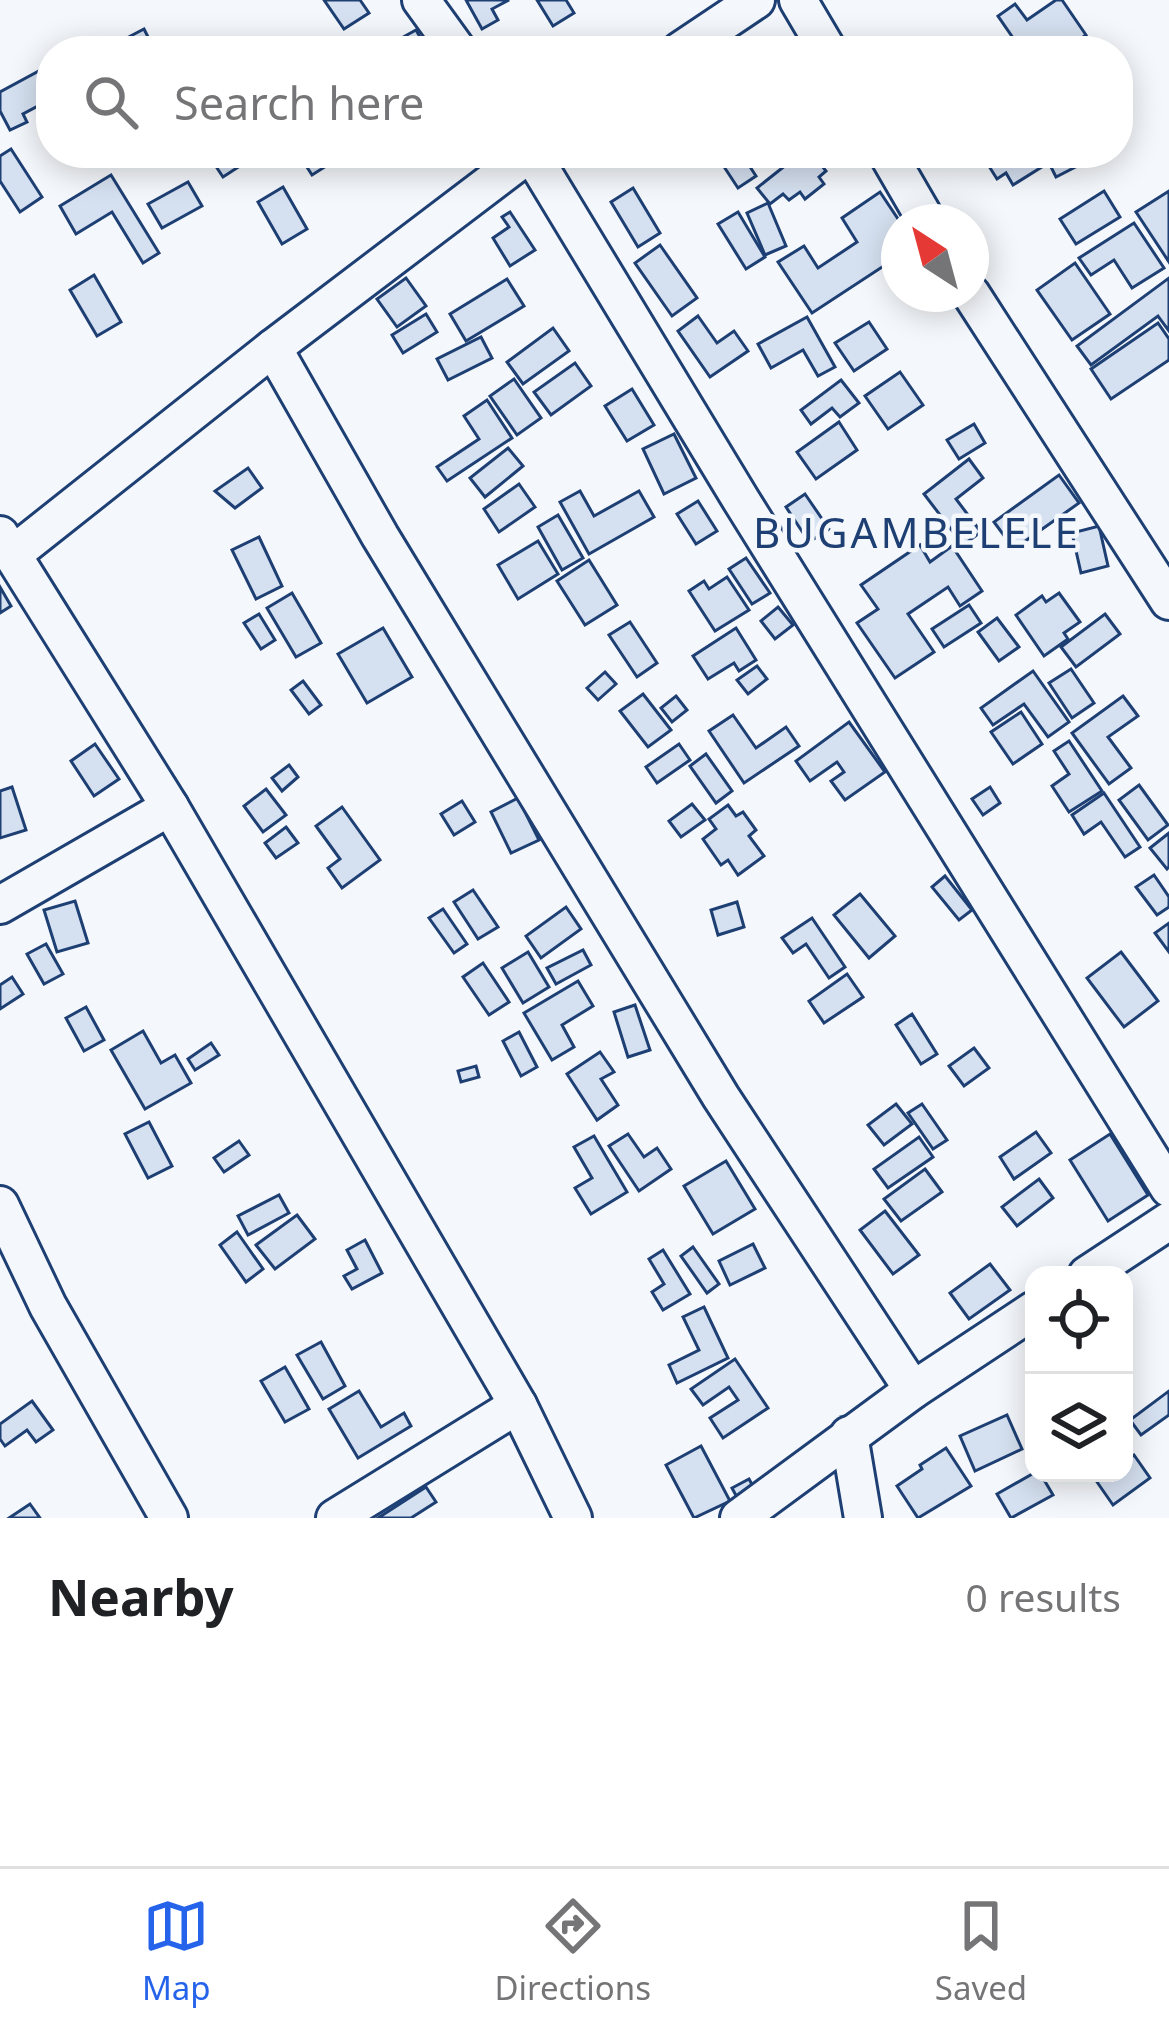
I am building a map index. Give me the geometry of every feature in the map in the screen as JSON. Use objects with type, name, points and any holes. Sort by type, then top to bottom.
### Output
[{"type":"street","points":[[421,0],[447,36]]},
{"type":"street","points":[[702,36],[755,0]]},
{"type":"street","points":[[798,0],[819,36]]},
{"type":"street","points":[[510,168],[6,545],[170,807],[518,1405],[573,1518]]},
{"type":"street","points":[[539,168],[1169,1189]]},
{"type":"street","points":[[896,168],[917,204]]},
{"type":"street","points":[[983,312],[1169,602]]},
{"type":"street","points":[[273,348],[392,556],[721,1097],[913,1390]]},
{"type":"street","points":[[0,905],[170,807]]},
{"type":"street","points":[[1101,1266],[1169,1221]]},
{"type":"street","points":[[4,1224],[169,1518]]},
{"type":"street","points":[[739,1518],[849,1435],[1025,1316]]},
{"type":"street","points":[[334,1518],[518,1405]]},
{"type":"street","points":[[849,1435],[863,1518]]},
{"type":"building","points":[[324,0],[360,0],[369,13],[344,29]]},
{"type":"building","points":[[466,0],[509,0],[492,9],[498,20],[482,29]]},
{"type":"building","points":[[537,0],[566,0],[574,13],[553,26]]},
{"type":"building","points":[[1062,0],[1086,35],[1012,36],[998,16],[1015,4],[1027,20]]},
{"type":"building","points":[[36,73],[36,107],[23,114],[27,122],[10,130],[0,111],[0,92]]},
{"type":"building","points":[[11,149],[42,197],[20,212],[0,181],[0,156]]},
{"type":"building","points":[[725,168],[751,168],[756,176],[738,188]]},
{"type":"building","points":[[782,168],[826,171],[819,177],[824,184],[805,199],[800,192],[789,200],[783,194],[770,204],[757,188]]},
{"type":"building","points":[[990,168],[1040,168],[1013,185],[1006,173],[997,179]]},
{"type":"building","points":[[1052,168],[1073,168],[1056,177]]},
{"type":"building","points":[[111,175],[159,253],[143,263],[112,212],[76,234],[60,206]]},
{"type":"building","points":[[188,182],[202,206],[162,228],[148,204]]},
{"type":"building","points":[[283,187],[307,229],[282,244],[258,202]]},
{"type":"building","points":[[633,188],[660,233],[638,247],[611,202]]},
{"type":"building","points":[[1104,191],[1120,217],[1076,244],[1060,219]]},
{"type":"building","points":[[1169,191],[1169,262],[1136,212]]},
{"type":"building","points":[[880,192],[888,204],[881,204],[881,268],[812,313],[778,262],[804,246],[818,268],[857,242],[842,218]]},
{"type":"building","points":[[768,203],[786,246],[765,255],[747,213]]},
{"type":"building","points":[[510,212],[535,250],[510,266],[493,238],[509,227],[502,217]]},
{"type":"building","points":[[738,212],[765,257],[746,269],[718,224]]},
{"type":"building","points":[[1134,223],[1164,268],[1132,288],[1114,260],[1091,275],[1079,258]]},
{"type":"building","points":[[660,245],[697,298],[672,316],[635,263]]},
{"type":"building","points":[[1075,263],[1110,314],[1072,340],[1037,290]]},
{"type":"building","points":[[94,275],[121,322],[97,336],[70,290]]},
{"type":"building","points":[[406,278],[426,306],[397,327],[377,299]]},
{"type":"building","points":[[1169,278],[1169,331],[1158,316],[1091,365],[1077,346]]},
{"type":"building","points":[[507,279],[524,306],[466,341],[450,314]]},
{"type":"building","points":[[426,314],[437,332],[403,353],[392,335]]},
{"type":"building","points":[[698,316],[717,343],[734,331],[748,351],[710,377],[678,331]]},
{"type":"building","points":[[807,317],[835,367],[818,376],[803,350],[771,368],[758,344]]},
{"type":"building","points":[[869,322],[887,349],[854,371],[835,343]]},
{"type":"building","points":[[1158,323],[1169,339],[1169,360],[1111,399],[1091,369]]},
{"type":"building","points":[[553,328],[569,351],[523,384],[507,362]]},
{"type":"building","points":[[481,337],[492,358],[448,380],[437,359]]},
{"type":"building","points":[[575,363],[591,386],[551,415],[534,392]]},
{"type":"building","points":[[900,372],[923,405],[888,429],[865,396]]},
{"type":"building","points":[[514,379],[541,418],[517,435],[490,396]]},
{"type":"building","points":[[841,380],[859,403],[840,417],[832,408],[811,424],[801,410]]},
{"type":"building","points":[[632,389],[654,425],[627,441],[605,406]]},
{"type":"building","points":[[487,400],[512,438],[447,481],[437,467],[479,439],[464,416]]},
{"type":"building","points":[[839,422],[857,450],[816,479],[797,452]]},
{"type":"building","points":[[974,424],[985,443],[959,459],[947,440]]},
{"type":"building","points":[[674,434],[696,478],[664,494],[643,449]]},
{"type":"building","points":[[508,448],[523,466],[485,497],[470,478]]},
{"type":"building","points":[[969,459],[983,478],[956,499],[981,532],[963,545],[924,494]]},
{"type":"building","points":[[248,468],[262,488],[235,508],[215,491]]},
{"type":"building","points":[[1059,475],[1079,503],[1014,549],[994,522]]},
{"type":"building","points":[[519,484],[535,507],[499,532],[484,509]]},
{"type":"building","points":[[580,491],[594,516],[639,491],[654,517],[589,554],[560,502]]},
{"type":"building","points":[[805,494],[829,529],[809,542],[786,507]]},
{"type":"building","points":[[698,501],[717,531],[696,544],[677,514]]},
{"type":"building","points":[[558,515],[583,558],[562,570],[538,527]]},
{"type":"building","points":[[1099,526],[1108,566],[1081,573],[1072,533]]},
{"type":"building","points":[[259,537],[282,586],[256,599],[232,550]]},
{"type":"building","points":[[538,541],[558,574],[518,599],[498,565]]},
{"type":"building","points":[[920,545],[930,562],[952,546],[982,591],[960,606],[948,587],[908,614],[934,652],[895,678],[857,623],[878,609],[861,585]]},
{"type":"building","points":[[746,558],[770,593],[752,604],[729,569]]},
{"type":"building","points":[[589,560],[617,605],[585,625],[557,581]]},
{"type":"building","points":[[727,577],[749,610],[715,631],[689,591],[704,581],[709,589]]},
{"type":"building","points":[[0,587],[11,606],[0,613]]},
{"type":"building","points":[[292,593],[321,643],[296,657],[267,608]]},
{"type":"building","points":[[1059,593],[1080,622],[1064,633],[1068,639],[1044,656],[1016,615],[1042,596],[1046,602]]},
{"type":"building","points":[[969,605],[981,623],[944,647],[932,629]]},
{"type":"building","points":[[778,607],[793,625],[775,639],[761,621]]},
{"type":"building","points":[[259,614],[275,640],[261,649],[244,623]]},
{"type":"building","points":[[1105,614],[1120,634],[1076,667],[1061,647]]},
{"type":"building","points":[[997,618],[1019,647],[999,661],[978,632]]},
{"type":"building","points":[[630,622],[657,663],[637,677],[609,635]]},
{"type":"building","points":[[383,628],[412,677],[367,703],[338,654]]},
{"type":"building","points":[[736,628],[756,660],[739,671],[734,663],[708,679],[693,656]]},
{"type":"building","points":[[757,666],[767,679],[748,694],[737,680]]},
{"type":"building","points":[[1071,669],[1094,703],[1072,718],[1049,683]]},
{"type":"building","points":[[1033,671],[1069,722],[1048,737],[1024,704],[993,725],[981,708]]},
{"type":"building","points":[[605,672],[616,684],[598,700],[587,688]]},
{"type":"building","points":[[303,681],[321,705],[309,714],[291,690]]},
{"type":"building","points":[[643,694],[671,730],[648,747],[620,711]]},
{"type":"building","points":[[676,696],[687,710],[672,722],[661,708]]},
{"type":"building","points":[[1123,696],[1138,716],[1108,737],[1131,768],[1109,784],[1072,733]]},
{"type":"building","points":[[1021,712],[1042,744],[1013,764],[991,732]]},
{"type":"building","points":[[733,715],[756,748],[786,727],[799,746],[744,783],[709,731]]},
{"type":"building","points":[[849,722],[885,772],[845,800],[831,781],[844,772],[837,762],[810,781],[796,761]]},
{"type":"building","points":[[1069,741],[1102,791],[1069,812],[1052,786],[1069,774],[1054,751]]},
{"type":"building","points":[[95,744],[119,779],[94,796],[71,761]]},
{"type":"building","points":[[679,744],[690,760],[657,783],[646,767]]},
{"type":"building","points":[[706,754],[732,791],[716,803],[690,766]]},
{"type":"building","points":[[289,765],[298,777],[282,791],[272,778]]},
{"type":"building","points":[[1139,785],[1168,825],[1148,840],[1119,800]]},
{"type":"building","points":[[12,787],[26,830],[0,838],[0,791]]},
{"type":"building","points":[[990,787],[1000,803],[983,815],[972,799]]},
{"type":"building","points":[[266,789],[286,815],[263,832],[244,806]]},
{"type":"building","points":[[1104,793],[1140,847],[1125,857],[1101,822],[1084,834],[1072,815]]},
{"type":"building","points":[[518,798],[539,840],[511,853],[491,812]]},
{"type":"building","points":[[462,801],[475,822],[454,835],[441,814]]},
{"type":"building","points":[[692,804],[705,820],[681,837],[669,821]]},
{"type":"building","points":[[728,805],[736,816],[743,812],[756,830],[749,836],[764,856],[738,875],[728,860],[721,865],[703,839],[716,829],[709,819]]},
{"type":"building","points":[[342,807],[380,860],[342,888],[328,868],[340,859],[316,826]]},
{"type":"building","points":[[286,827],[298,843],[276,858],[265,843]]},
{"type":"building","points":[[1169,833],[1169,867],[1167,869],[1150,848]]},
{"type":"building","points":[[1154,875],[1169,897],[1169,907],[1157,915],[1136,887]]},
{"type":"building","points":[[945,876],[972,910],[959,920],[932,887]]},
{"type":"building","points":[[473,890],[498,927],[478,939],[454,902]]},
{"type":"building","points":[[860,894],[895,936],[869,958],[834,915]]},
{"type":"building","points":[[75,901],[88,943],[57,952],[44,910]]},
{"type":"building","points":[[737,902],[744,927],[718,935],[711,910]]},
{"type":"building","points":[[566,907],[581,929],[541,958],[526,936]]},
{"type":"building","points":[[443,909],[467,944],[454,953],[429,918]]},
{"type":"building","points":[[812,918],[845,967],[829,978],[806,944],[793,953],[782,938]]},
{"type":"building","points":[[1169,923],[1169,952],[1155,933]]},
{"type":"building","points":[[46,944],[63,974],[44,984],[27,954]]},
{"type":"building","points":[[583,950],[591,965],[556,984],[547,968]]},
{"type":"building","points":[[528,952],[549,987],[523,1003],[502,968]]},
{"type":"building","points":[[1121,952],[1158,1001],[1124,1027],[1087,978]]},
{"type":"building","points":[[483,963],[509,1002],[489,1015],[463,977]]},
{"type":"building","points":[[847,974],[863,997],[824,1023],[809,1001]]},
{"type":"building","points":[[12,977],[23,994],[0,1009],[0,985]]},
{"type":"building","points":[[578,981],[593,1006],[562,1025],[574,1047],[552,1060],[524,1013]]},
{"type":"building","points":[[635,1005],[650,1050],[628,1057],[614,1012]]},
{"type":"building","points":[[86,1007],[104,1040],[84,1051],[66,1018]]},
{"type":"building","points":[[912,1014],[937,1054],[921,1064],[896,1025]]},
{"type":"building","points":[[143,1031],[161,1063],[175,1055],[191,1083],[145,1109],[111,1050]]},
{"type":"building","points":[[519,1032],[537,1067],[521,1076],[503,1041]]},
{"type":"building","points":[[211,1043],[219,1055],[195,1070],[188,1059]]},
{"type":"building","points":[[974,1048],[989,1068],[964,1086],[949,1066]]},
{"type":"building","points":[[600,1052],[614,1072],[601,1079],[618,1105],[597,1120],[567,1074]]},
{"type":"building","points":[[476,1066],[479,1077],[461,1082],[458,1071]]},
{"type":"building","points":[[896,1104],[912,1124],[884,1145],[868,1125]]},
{"type":"building","points":[[922,1104],[947,1140],[933,1149],[908,1113]]},
{"type":"building","points":[[149,1122],[172,1166],[148,1178],[125,1134]]},
{"type":"building","points":[[1036,1132],[1051,1153],[1014,1179],[1000,1157]]},
{"type":"building","points":[[628,1134],[644,1157],[657,1148],[671,1169],[639,1191],[609,1146]]},
{"type":"building","points":[[1110,1134],[1148,1195],[1108,1221],[1070,1160]]},
{"type":"building","points":[[594,1136],[627,1192],[591,1214],[575,1188],[592,1178],[574,1147]]},
{"type":"building","points":[[919,1137],[933,1157],[888,1188],[874,1169]]},
{"type":"building","points":[[239,1141],[249,1155],[224,1172],[214,1158]]},
{"type":"building","points":[[726,1161],[755,1209],[713,1234],[684,1186]]},
{"type":"building","points":[[925,1169],[942,1192],[901,1221],[884,1199]]},
{"type":"building","points":[[1039,1179],[1053,1198],[1017,1226],[1002,1207]]},
{"type":"building","points":[[279,1195],[289,1213],[248,1235],[238,1216]]},
{"type":"building","points":[[885,1211],[919,1255],[893,1274],[860,1230]]},
{"type":"building","points":[[297,1215],[315,1239],[275,1269],[256,1245]]},
{"type":"building","points":[[237,1232],[263,1269],[246,1282],[220,1245]]},
{"type":"building","points":[[365,1240],[382,1273],[352,1289],[344,1276],[357,1269],[347,1250]]},
{"type":"building","points":[[753,1244],[765,1268],[730,1285],[719,1261]]},
{"type":"building","points":[[693,1247],[719,1284],[707,1293],[681,1256]]},
{"type":"building","points":[[663,1250],[690,1294],[663,1310],[652,1292],[664,1284],[649,1259]]},
{"type":"building","points":[[990,1264],[1010,1290],[969,1319],[950,1293]]},
{"type":"building","points":[[704,1307],[728,1358],[677,1383],[669,1365],[699,1350],[683,1317]]},
{"type":"building","points":[[321,1342],[345,1386],[323,1399],[297,1355]]},
{"type":"building","points":[[735,1359],[768,1408],[723,1438],[710,1418],[738,1400],[729,1387],[703,1405],[691,1389]]},
{"type":"building","points":[[285,1367],[309,1409],[285,1422],[261,1381]]},
{"type":"building","points":[[359,1391],[381,1427],[404,1413],[411,1426],[358,1458],[329,1409]]},
{"type":"building","points":[[1169,1391],[1169,1415],[1141,1435],[1133,1418]]},
{"type":"building","points":[[32,1401],[53,1430],[36,1442],[27,1430],[5,1446],[0,1424]]},
{"type":"building","points":[[1007,1415],[1022,1449],[975,1471],[960,1436]]},
{"type":"building","points":[[701,1446],[730,1501],[694,1518],[666,1465]]},
{"type":"building","points":[[946,1448],[971,1486],[918,1518],[897,1486]]},
{"type":"building","points":[[1133,1456],[1150,1478],[1113,1505],[1097,1482],[1133,1482]]},
{"type":"building","points":[[1025,1478],[1025,1482],[1045,1482],[1053,1495],[1011,1518],[997,1494]]},
{"type":"building","points":[[749,1479],[756,1492],[739,1501],[732,1488]]},
{"type":"building","points":[[426,1487],[436,1502],[411,1518],[378,1518]]},
{"type":"building","points":[[30,1504],[40,1518],[9,1518]]},
{"type":"district","name":"BUGAMBELELE","points":[[917,531]]}]
